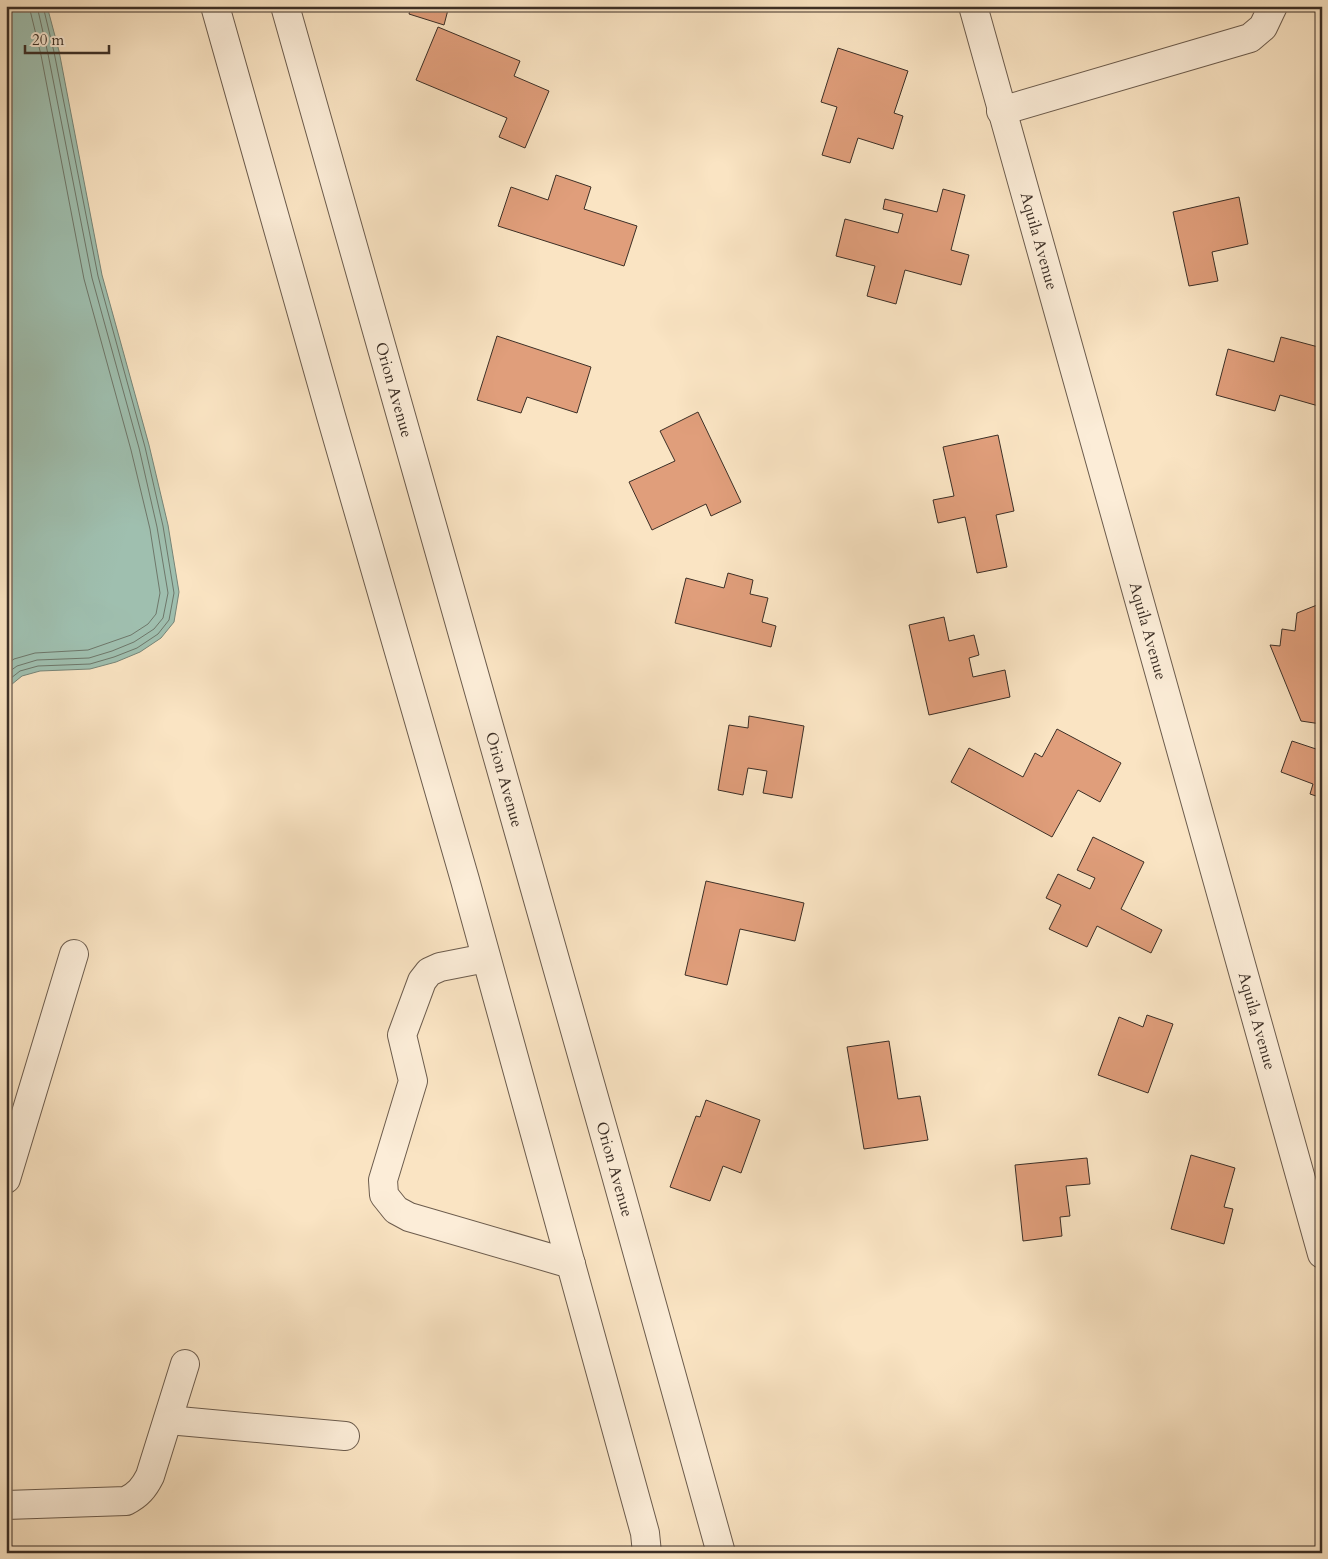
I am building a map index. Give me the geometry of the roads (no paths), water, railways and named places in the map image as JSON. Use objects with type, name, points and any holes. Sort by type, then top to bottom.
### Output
[{"type":"street","points":[[215,6],[486,958],[645,1533],[646,1553]]},
{"type":"street","name":"Orion Avenue","points":[[285,6],[721,1553]]},
{"type":"street","name":"Aquila Avenue","points":[[973,6],[1322,1254]]},
{"type":"street","points":[[1001,111],[1250,38],[1263,27],[1273,6]]},
{"type":"street","points":[[6,1179],[14,1126],[74,954]]},
{"type":"street","points":[[486,958],[440,967],[428,972],[422,981],[402,1035],[413,1081],[383,1180],[384,1195],[396,1210],[409,1216],[571,1264]]},
{"type":"street","points":[[6,1505],[126,1501],[134,1497],[145,1488],[150,1476],[185,1364]]},
{"type":"street","points":[[168,1420],[345,1436]]},
{"type":"water","points":[[6,6],[47,6],[59,51],[102,275],[149,445],[168,525],[179,592],[174,622],[161,638],[140,652],[116,662],[90,669],[40,671],[22,676],[6,689]]}]
